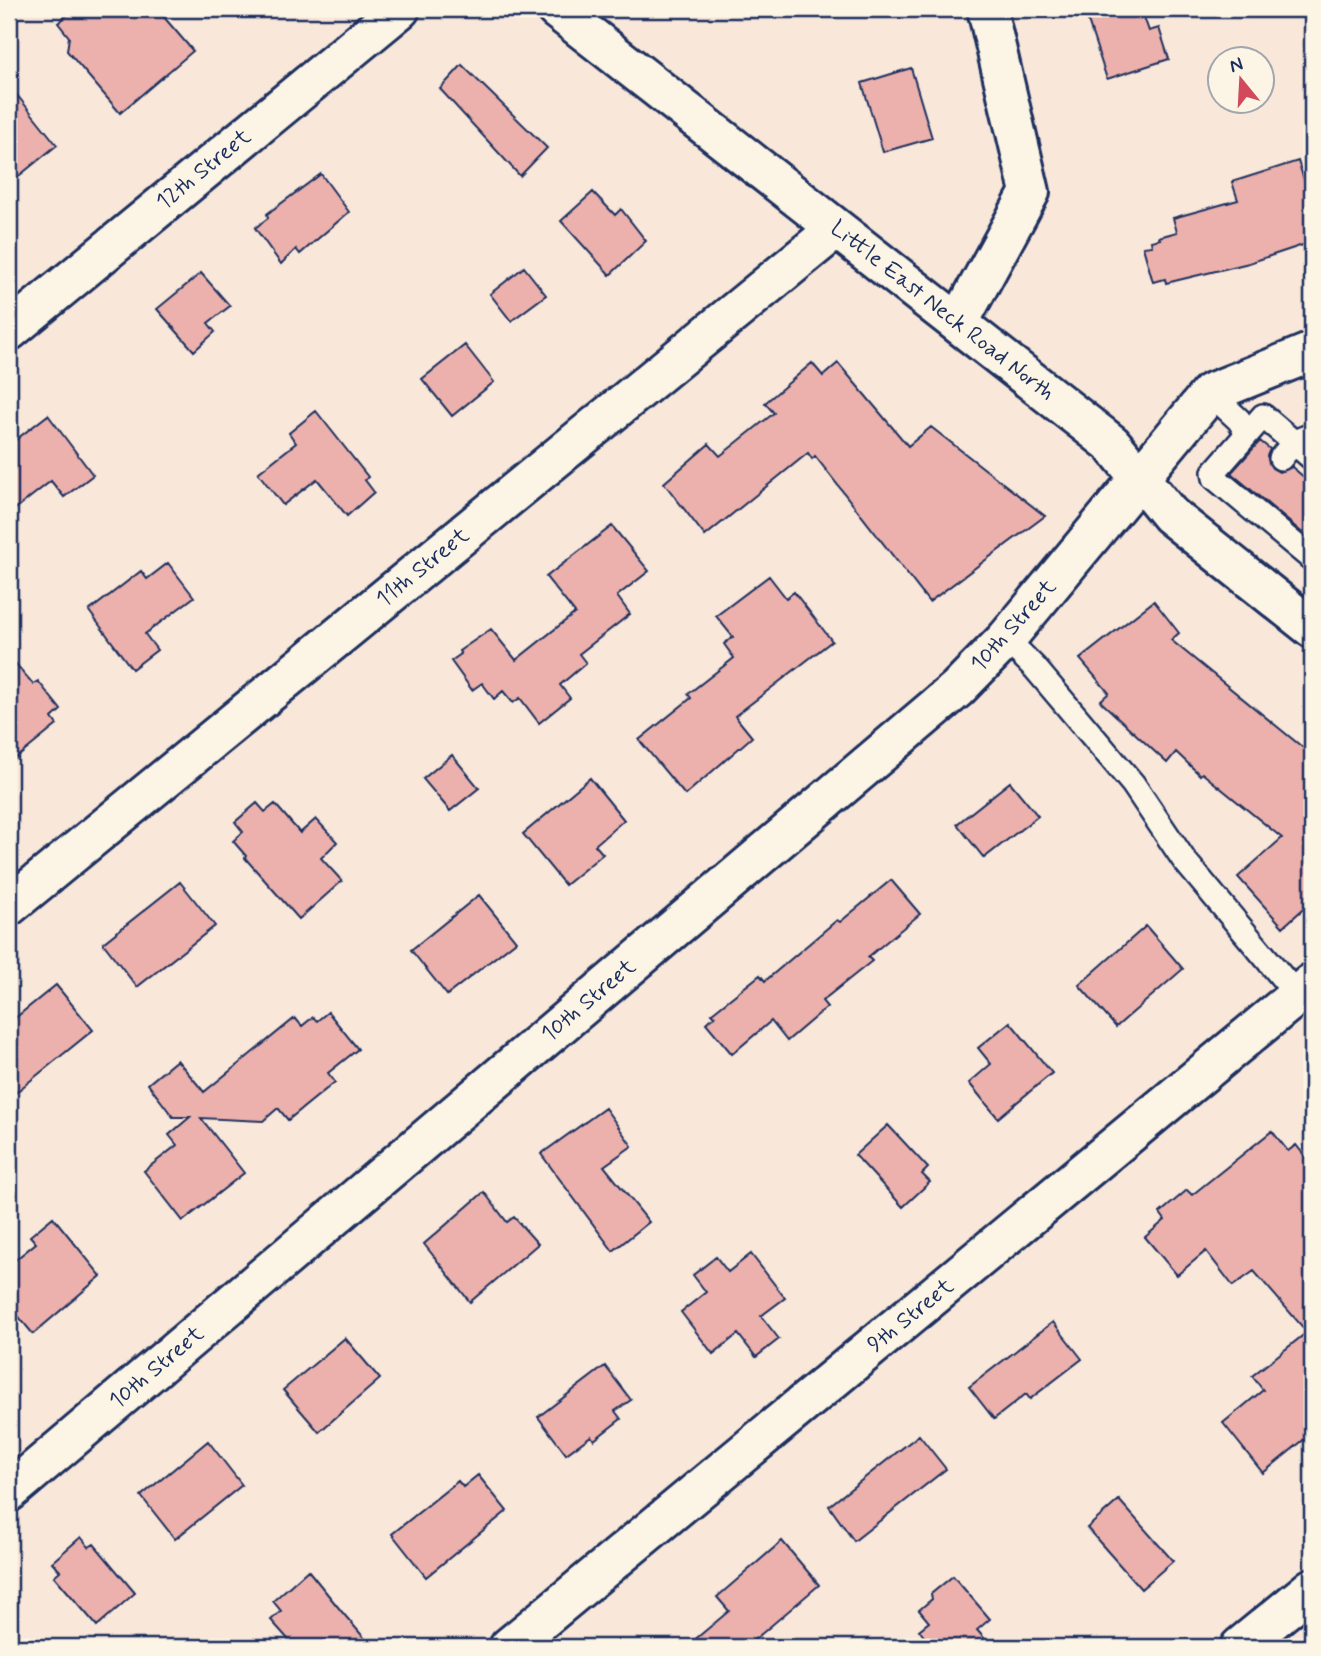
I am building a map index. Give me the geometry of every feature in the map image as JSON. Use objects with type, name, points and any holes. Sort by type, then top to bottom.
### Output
[{"type":"street","name":"12th Street","points":[[9,331],[400,9]]},
{"type":"street","name":"Little East Neck Road North","points":[[556,9],[1112,444],[1170,515],[1310,621]]},
{"type":"street","points":[[959,322],[1030,192],[987,9]]},
{"type":"street","name":"11th Street","points":[[9,906],[836,229]]},
{"type":"street","points":[[1210,393],[1312,352]]},
{"type":"street","name":"10th Street","points":[[9,1492],[957,689],[1006,639],[1210,393]]},
{"type":"street","name":"9th Street","points":[[509,1647],[1212,1068],[1304,989]]},
{"type":"street","points":[[1240,1647],[1312,1588]]},
{"type":"lane","points":[[1210,393],[1239,421],[1247,433]]},
{"type":"lane","points":[[1312,458],[1263,416],[1213,472],[1215,478],[1287,533],[1312,559]]},
{"type":"lane","points":[[1006,639],[1035,668],[1133,784],[1184,860],[1304,989]]},
{"type":"building","points":[[75,9],[157,9],[193,51],[120,113],[67,51],[69,37],[58,23]]},
{"type":"building","points":[[1084,9],[1141,9],[1149,31],[1159,28],[1169,59],[1107,79]]},
{"type":"building","points":[[462,65],[547,148],[520,176],[440,89]]},
{"type":"building","points":[[911,68],[932,138],[883,152],[862,83]]},
{"type":"building","points":[[9,85],[57,145],[9,184]]},
{"type":"building","points":[[1298,161],[1312,205],[1312,242],[1249,263],[1166,283],[1165,279],[1153,282],[1143,247],[1152,246],[1151,241],[1177,232],[1173,218],[1238,200],[1232,182]]},
{"type":"building","points":[[321,174],[349,212],[300,254],[296,249],[281,264],[255,228],[268,218],[267,214]]},
{"type":"building","points":[[593,192],[615,215],[621,209],[646,241],[610,275],[561,221]]},
{"type":"building","points":[[524,267],[546,295],[511,321],[490,294]]},
{"type":"building","points":[[201,273],[230,306],[208,323],[215,332],[194,351],[157,309]]},
{"type":"building","points":[[465,345],[494,382],[452,416],[422,379]]},
{"type":"building","points":[[812,363],[823,376],[838,363],[908,446],[931,427],[1045,516],[929,602],[815,456],[812,459],[808,453],[705,536],[664,483],[709,444],[720,456],[774,413],[765,403]]},
{"type":"building","points":[[316,411],[368,477],[365,480],[374,492],[347,516],[317,479],[283,505],[258,473],[296,443],[289,433]]},
{"type":"building","points":[[48,415],[93,475],[64,497],[51,481],[9,514],[9,445]]},
{"type":"building","points":[[1260,441],[1270,449],[1267,456],[1272,468],[1279,472],[1292,467],[1312,484],[1312,541],[1231,473]]},
{"type":"building","points":[[612,526],[649,571],[617,596],[630,614],[579,654],[586,663],[560,685],[570,698],[539,723],[520,698],[513,703],[503,691],[494,699],[482,683],[472,690],[451,661],[461,654],[459,651],[491,629],[516,660],[575,613],[546,577]]},
{"type":"building","points":[[168,563],[194,597],[145,634],[157,650],[132,669],[89,611],[141,571],[147,579]]},
{"type":"building","points":[[769,576],[786,598],[794,592],[832,641],[735,716],[752,737],[685,795],[639,740],[691,698],[688,694],[734,658],[724,644],[733,637],[716,616]]},
{"type":"building","points":[[1154,601],[1179,633],[1171,640],[1312,755],[1312,901],[1283,927],[1238,877],[1282,838],[1202,773],[1200,775],[1176,752],[1167,763],[1100,701],[1109,693],[1080,659]]},
{"type":"building","points":[[9,656],[33,684],[38,681],[61,710],[52,718],[57,725],[9,764]]},
{"type":"building","points":[[452,755],[479,788],[450,811],[423,779]]},
{"type":"building","points":[[590,778],[624,820],[595,845],[603,854],[565,885],[523,834]]},
{"type":"building","points":[[1010,782],[1038,816],[984,858],[957,824]]},
{"type":"building","points":[[257,803],[265,812],[275,804],[300,833],[316,819],[337,842],[321,858],[342,881],[299,919],[233,841],[243,832],[235,822]]},
{"type":"building","points":[[891,880],[920,914],[868,957],[872,961],[822,1001],[827,1007],[787,1041],[771,1021],[732,1054],[706,1023],[715,1016],[712,1013],[760,975],[765,981],[837,920],[840,922]]},
{"type":"building","points":[[180,882],[215,926],[137,987],[103,943]]},
{"type":"building","points":[[479,895],[516,941],[447,995],[411,950]]},
{"type":"building","points":[[1146,926],[1183,969],[1116,1027],[1079,985]]},
{"type":"building","points":[[56,985],[93,1030],[9,1098],[9,1023]]},
{"type":"building","points":[[328,1012],[358,1049],[328,1073],[335,1082],[288,1120],[278,1108],[263,1121],[201,1118],[244,1173],[183,1221],[144,1171],[177,1145],[169,1135],[190,1117],[173,1117],[148,1084],[177,1060],[204,1092],[295,1018],[302,1026],[313,1017],[317,1021]]},
{"type":"building","points":[[1010,1022],[1052,1073],[998,1118],[969,1083],[991,1064],[978,1048]]},
{"type":"building","points":[[605,1108],[632,1146],[604,1166],[649,1222],[613,1251],[541,1154]]},
{"type":"building","points":[[888,1125],[928,1168],[922,1174],[930,1182],[903,1207],[855,1155]]},
{"type":"building","points":[[1272,1131],[1288,1151],[1296,1145],[1312,1165],[1312,1433],[1263,1473],[1223,1423],[1263,1390],[1252,1376],[1307,1332],[1254,1271],[1233,1286],[1206,1251],[1177,1275],[1145,1237],[1165,1220],[1160,1213],[1187,1190],[1192,1195]]},
{"type":"building","points":[[484,1192],[507,1222],[514,1217],[538,1244],[470,1302],[424,1244]]},
{"type":"building","points":[[53,1217],[101,1276],[33,1334],[9,1305],[9,1265],[36,1243],[30,1236]]},
{"type":"building","points":[[751,1254],[785,1298],[761,1316],[779,1339],[756,1357],[738,1334],[713,1354],[681,1312],[706,1292],[693,1275],[716,1257],[728,1272]]},
{"type":"building","points":[[1053,1322],[1082,1359],[1030,1399],[1026,1394],[994,1419],[969,1387]]},
{"type":"building","points":[[345,1338],[380,1379],[319,1432],[283,1390]]},
{"type":"building","points":[[605,1366],[631,1400],[615,1411],[621,1419],[594,1440],[591,1436],[566,1454],[538,1417]]},
{"type":"building","points":[[919,1435],[946,1469],[854,1541],[829,1506]]},
{"type":"building","points":[[208,1441],[242,1485],[175,1539],[141,1496]]},
{"type":"building","points":[[478,1475],[507,1511],[426,1577],[392,1534],[458,1481],[463,1487]]},
{"type":"building","points":[[1119,1500],[1173,1561],[1141,1589],[1087,1528]]},
{"type":"building","points":[[81,1537],[89,1547],[94,1544],[135,1593],[97,1626],[54,1576],[60,1571],[52,1562]]},
{"type":"building","points":[[782,1541],[819,1585],[746,1647],[686,1647],[729,1611],[717,1597]]},
{"type":"building","points":[[308,1570],[372,1647],[295,1647],[271,1620],[281,1611],[273,1601]]},
{"type":"building","points":[[953,1576],[990,1619],[977,1630],[992,1647],[932,1647],[919,1630],[929,1622],[919,1610],[932,1599],[931,1594]]}]
